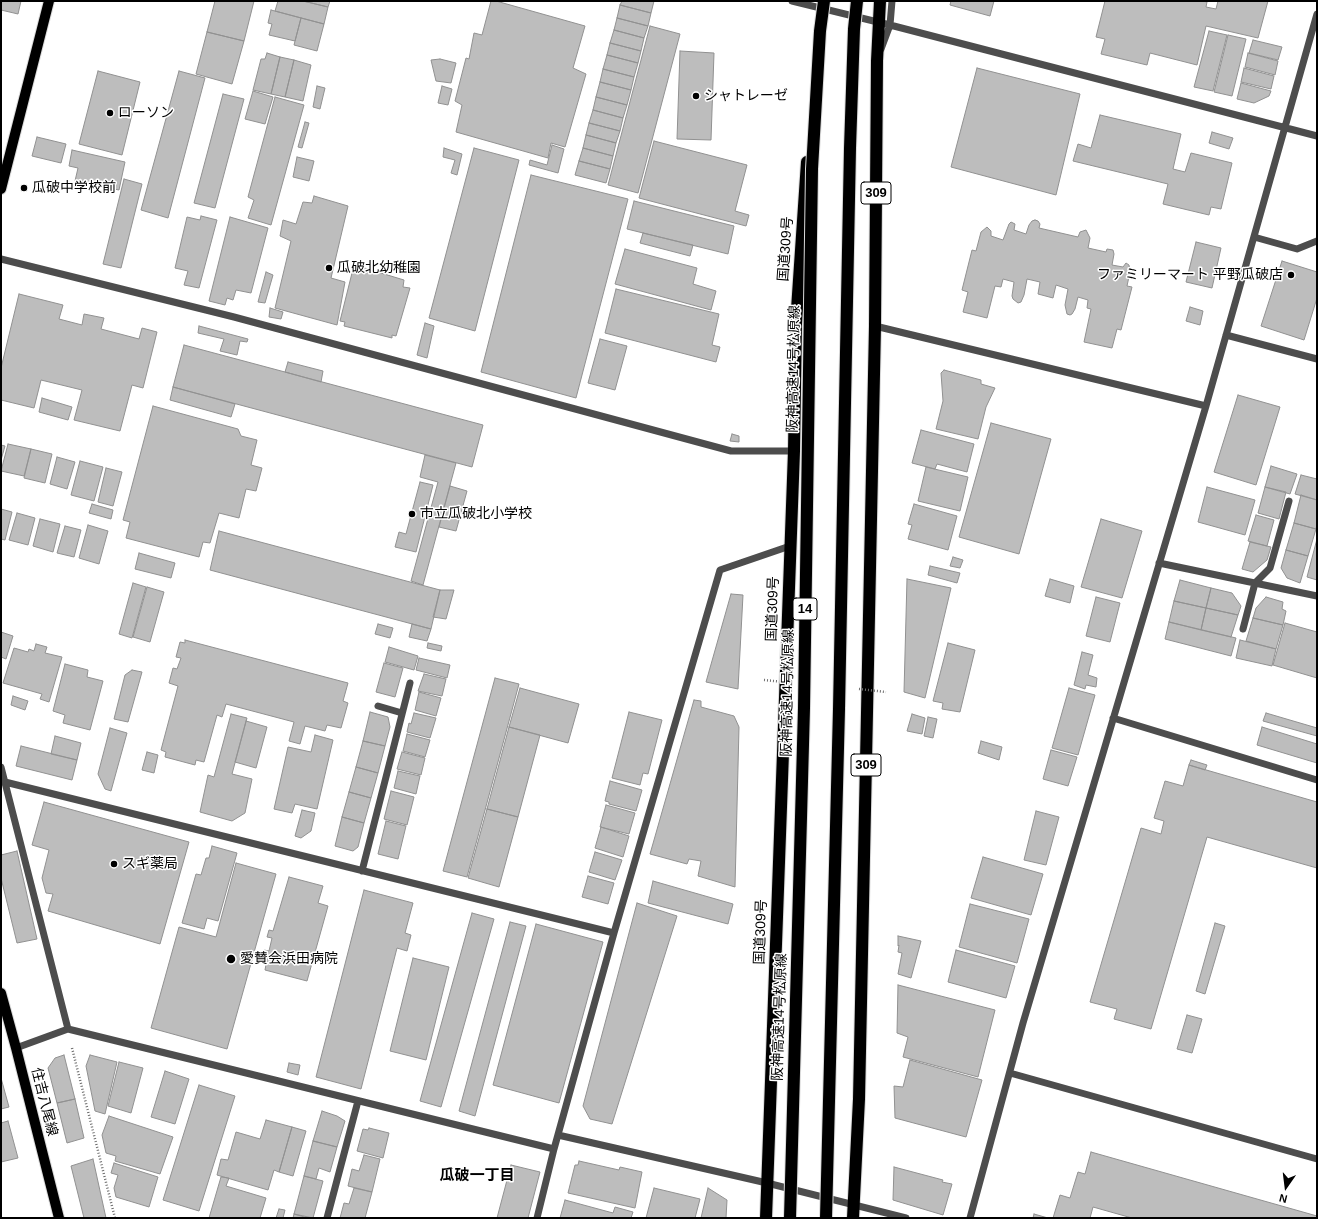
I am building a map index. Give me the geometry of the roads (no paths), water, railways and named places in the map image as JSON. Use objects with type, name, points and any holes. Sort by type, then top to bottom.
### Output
[{"type":"highway","points":[[826,1218],[839,709],[850,148],[856,1]]},
{"type":"highway","name":"309","points":[[853,1218],[859,1091],[875,326],[877,61],[884,23],[880,1]]},
{"type":"highway","name":"国道309号","points":[[766,1218],[794,451],[796,324],[820,3]]},
{"type":"highway","name":"阪神高速14号松原線","points":[[790,1218],[804,708],[812,169],[820,31],[820,3]]},
{"type":"main road","points":[[1,188],[48,1]]},
{"type":"main road","name":"住吉八尾線","points":[[1,993],[59,1218]]},
{"type":"street","points":[[792,1],[820,3],[884,23],[1317,136]]},
{"type":"street","points":[[884,23],[892,1]]},
{"type":"street","points":[[970,1218],[1010,1073],[1113,718],[1206,406],[1317,14]]},
{"type":"street","points":[[1254,237],[1297,249],[1317,241]]},
{"type":"street","points":[[1,259],[234,317],[731,451],[794,451]]},
{"type":"street","points":[[875,326],[1206,406]]},
{"type":"street","points":[[1226,335],[1317,359]]},
{"type":"street","points":[[1243,629],[1255,583],[1270,568],[1289,501]]},
{"type":"street","points":[[537,1218],[554,1149],[614,933],[720,570],[790,546]]},
{"type":"street","points":[[1159,563],[1317,596]]},
{"type":"street","points":[[362,871],[410,683]]},
{"type":"street","points":[[378,706],[402,713]]},
{"type":"street","points":[[1113,718],[1317,780]]},
{"type":"street","points":[[1,766],[68,1029]]},
{"type":"street","points":[[4,782],[614,933]]},
{"type":"street","points":[[16,1048],[68,1029],[554,1149]]},
{"type":"street","points":[[1010,1073],[1317,1159]]},
{"type":"street","points":[[327,1218],[358,1101]]},
{"type":"street","points":[[558,1135],[767,1183],[906,1218]]},
{"type":"place","name":"シャトレーゼ","points":[[696,96]]},
{"type":"place","name":"ローソン","points":[[110,113]]},
{"type":"place","name":"瓜破中学校前","points":[[24,188]]},
{"type":"place","name":"瓜破北幼稚園","points":[[329,268]]},
{"type":"place","name":"ファミリーマート 平野瓜破店","points":[[1291,275]]},
{"type":"place","name":"市立瓜破北小学校","points":[[412,514]]},
{"type":"place","name":"スギ薬局","points":[[114,864]]},
{"type":"place","name":"愛賛会浜田病院","points":[[231,959]]},
{"type":"district","name":"瓜破一丁目","points":[[477,1176]]}]
